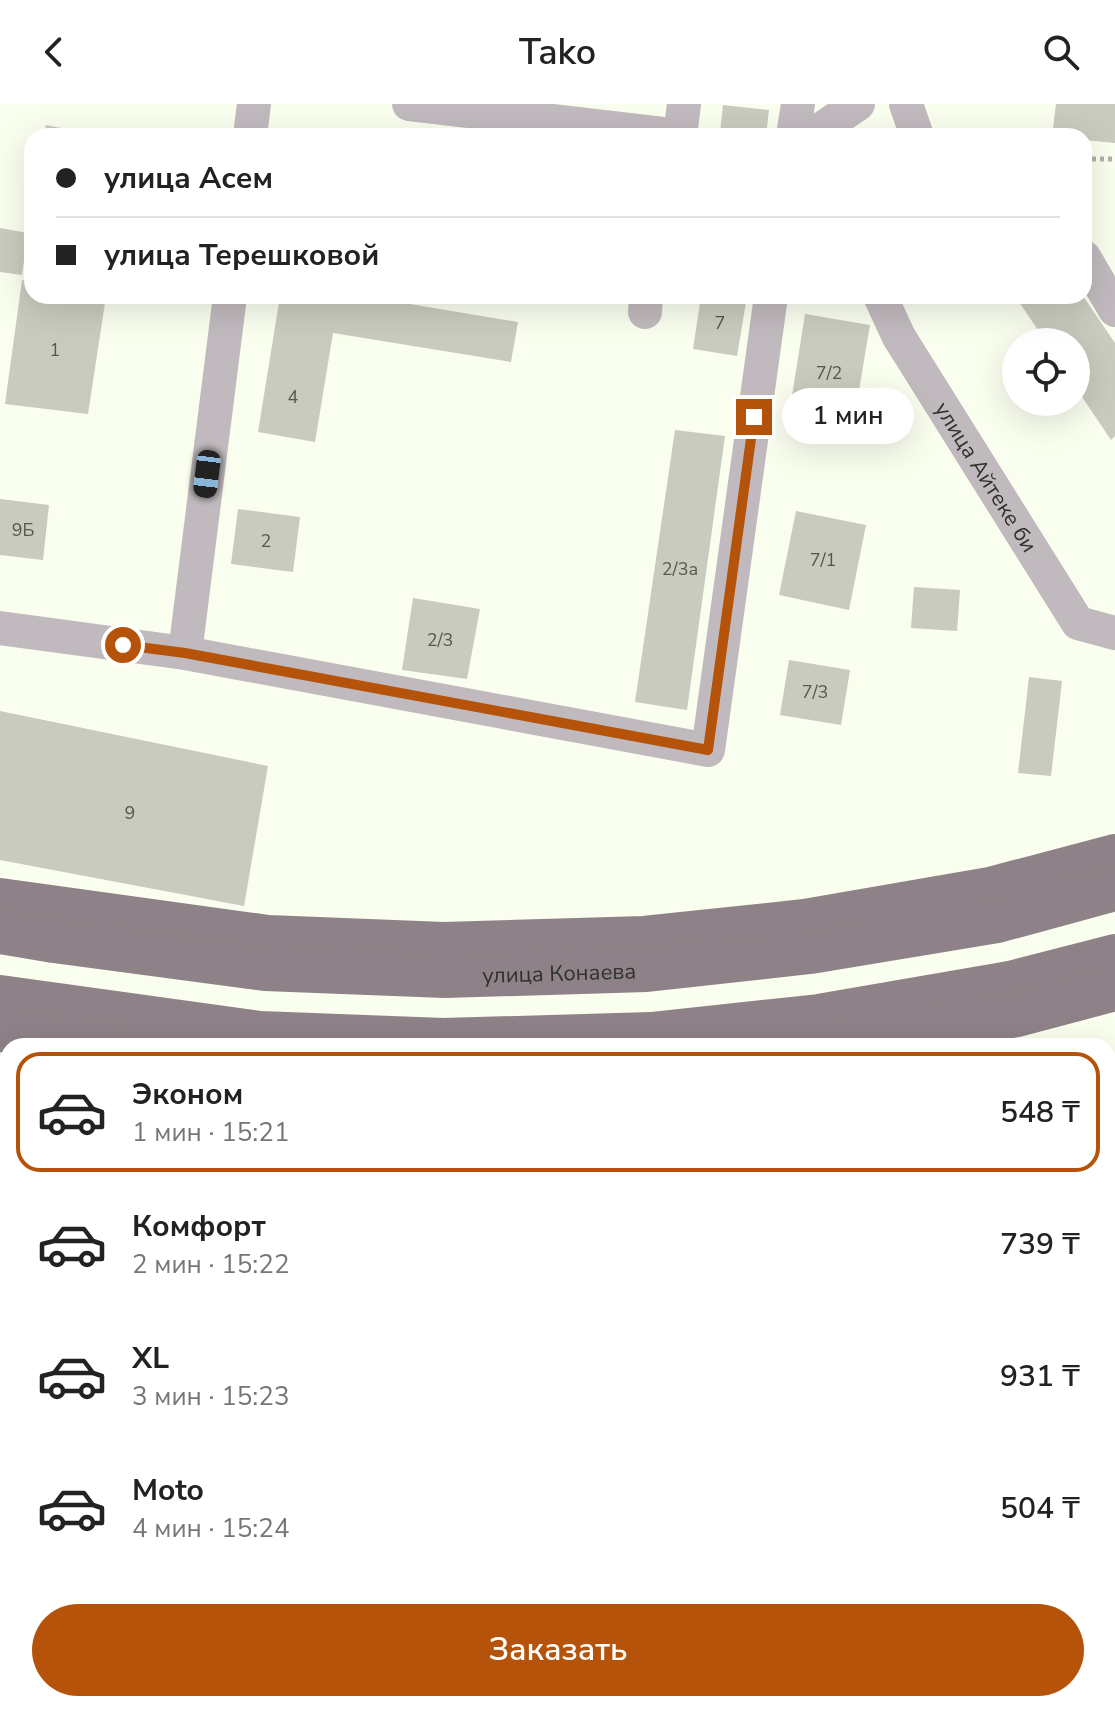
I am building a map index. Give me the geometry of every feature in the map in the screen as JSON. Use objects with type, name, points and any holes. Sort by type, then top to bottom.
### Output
[{"type":"main road","points":[[0,900],[268,937],[444,944],[644,938],[805,921],[975,892],[1115,856]]},
{"type":"main road","name":"улица Конаева","points":[[0,932],[265,969],[445,976],[631,970],[810,952],[997,921],[1115,889]]},
{"type":"main road","points":[[508,1038],[635,1034],[833,1014],[1010,983],[1115,956]]},
{"type":"main road","points":[[880,1038],[1017,1015],[1115,989]]},
{"type":"main road","points":[[0,997],[260,1033],[391,1038]]},
{"type":"main road","points":[[0,1030],[57,1038]]},
{"type":"street","points":[[251,128],[254,104]]},
{"type":"street","points":[[409,104],[460,117],[587,128]]},
{"type":"street","points":[[681,128],[684,104]]},
{"type":"street","points":[[794,128],[798,104]]},
{"type":"street","points":[[823,128],[858,104]]},
{"type":"street","points":[[906,104],[914,128]]},
{"type":"street","points":[[1092,271],[1115,310]]},
{"type":"street","points":[[185,653],[229,304]]},
{"type":"street","points":[[0,628],[185,653],[708,750],[770,304]]},
{"type":"street","name":"улица Айтеке би","points":[[884,304],[907,351],[1078,623],[1115,633]]},
{"type":"path","points":[[1092,159],[1115,159]]},
{"type":"building","points":[[1056,104],[1115,104],[1115,143],[1092,141],[1092,128],[1053,128]]},
{"type":"building","points":[[723,105],[769,110],[767,128],[721,128]]},
{"type":"building","points":[[0,228],[24,232],[22,275],[0,272]]},
{"type":"building","points":[[22,280],[24,304],[105,304],[88,414],[5,404]]},
{"type":"building","points":[[279,304],[410,304],[518,322],[511,362],[333,333],[315,442],[258,432]]},
{"type":"building","points":[[700,304],[746,304],[737,356],[693,349]]},
{"type":"building","points":[[1020,304],[1088,304],[1115,343],[1115,436],[1111,440],[1090,409],[1090,328],[1037,328]]},
{"type":"building","points":[[805,314],[870,325],[852,432],[788,421]]},
{"type":"building","points":[[675,430],[725,436],[687,710],[635,702]]},
{"type":"building","points":[[0,499],[49,505],[43,560],[0,555]]},
{"type":"building","points":[[238,509],[300,517],[293,572],[231,564]]},
{"type":"building","points":[[796,511],[866,525],[849,610],[779,595]]},
{"type":"building","points":[[914,587],[960,590],[957,631],[911,628]]},
{"type":"building","points":[[413,598],[480,609],[467,679],[402,670]]},
{"type":"building","points":[[789,660],[850,670],[841,725],[780,715]]},
{"type":"building","points":[[1029,677],[1062,681],[1051,776],[1018,773]]},
{"type":"building","points":[[0,711],[268,766],[244,906],[0,860]]},
{"type":"route","points":[[123,645],[185,653],[708,750],[754,417]]}]
